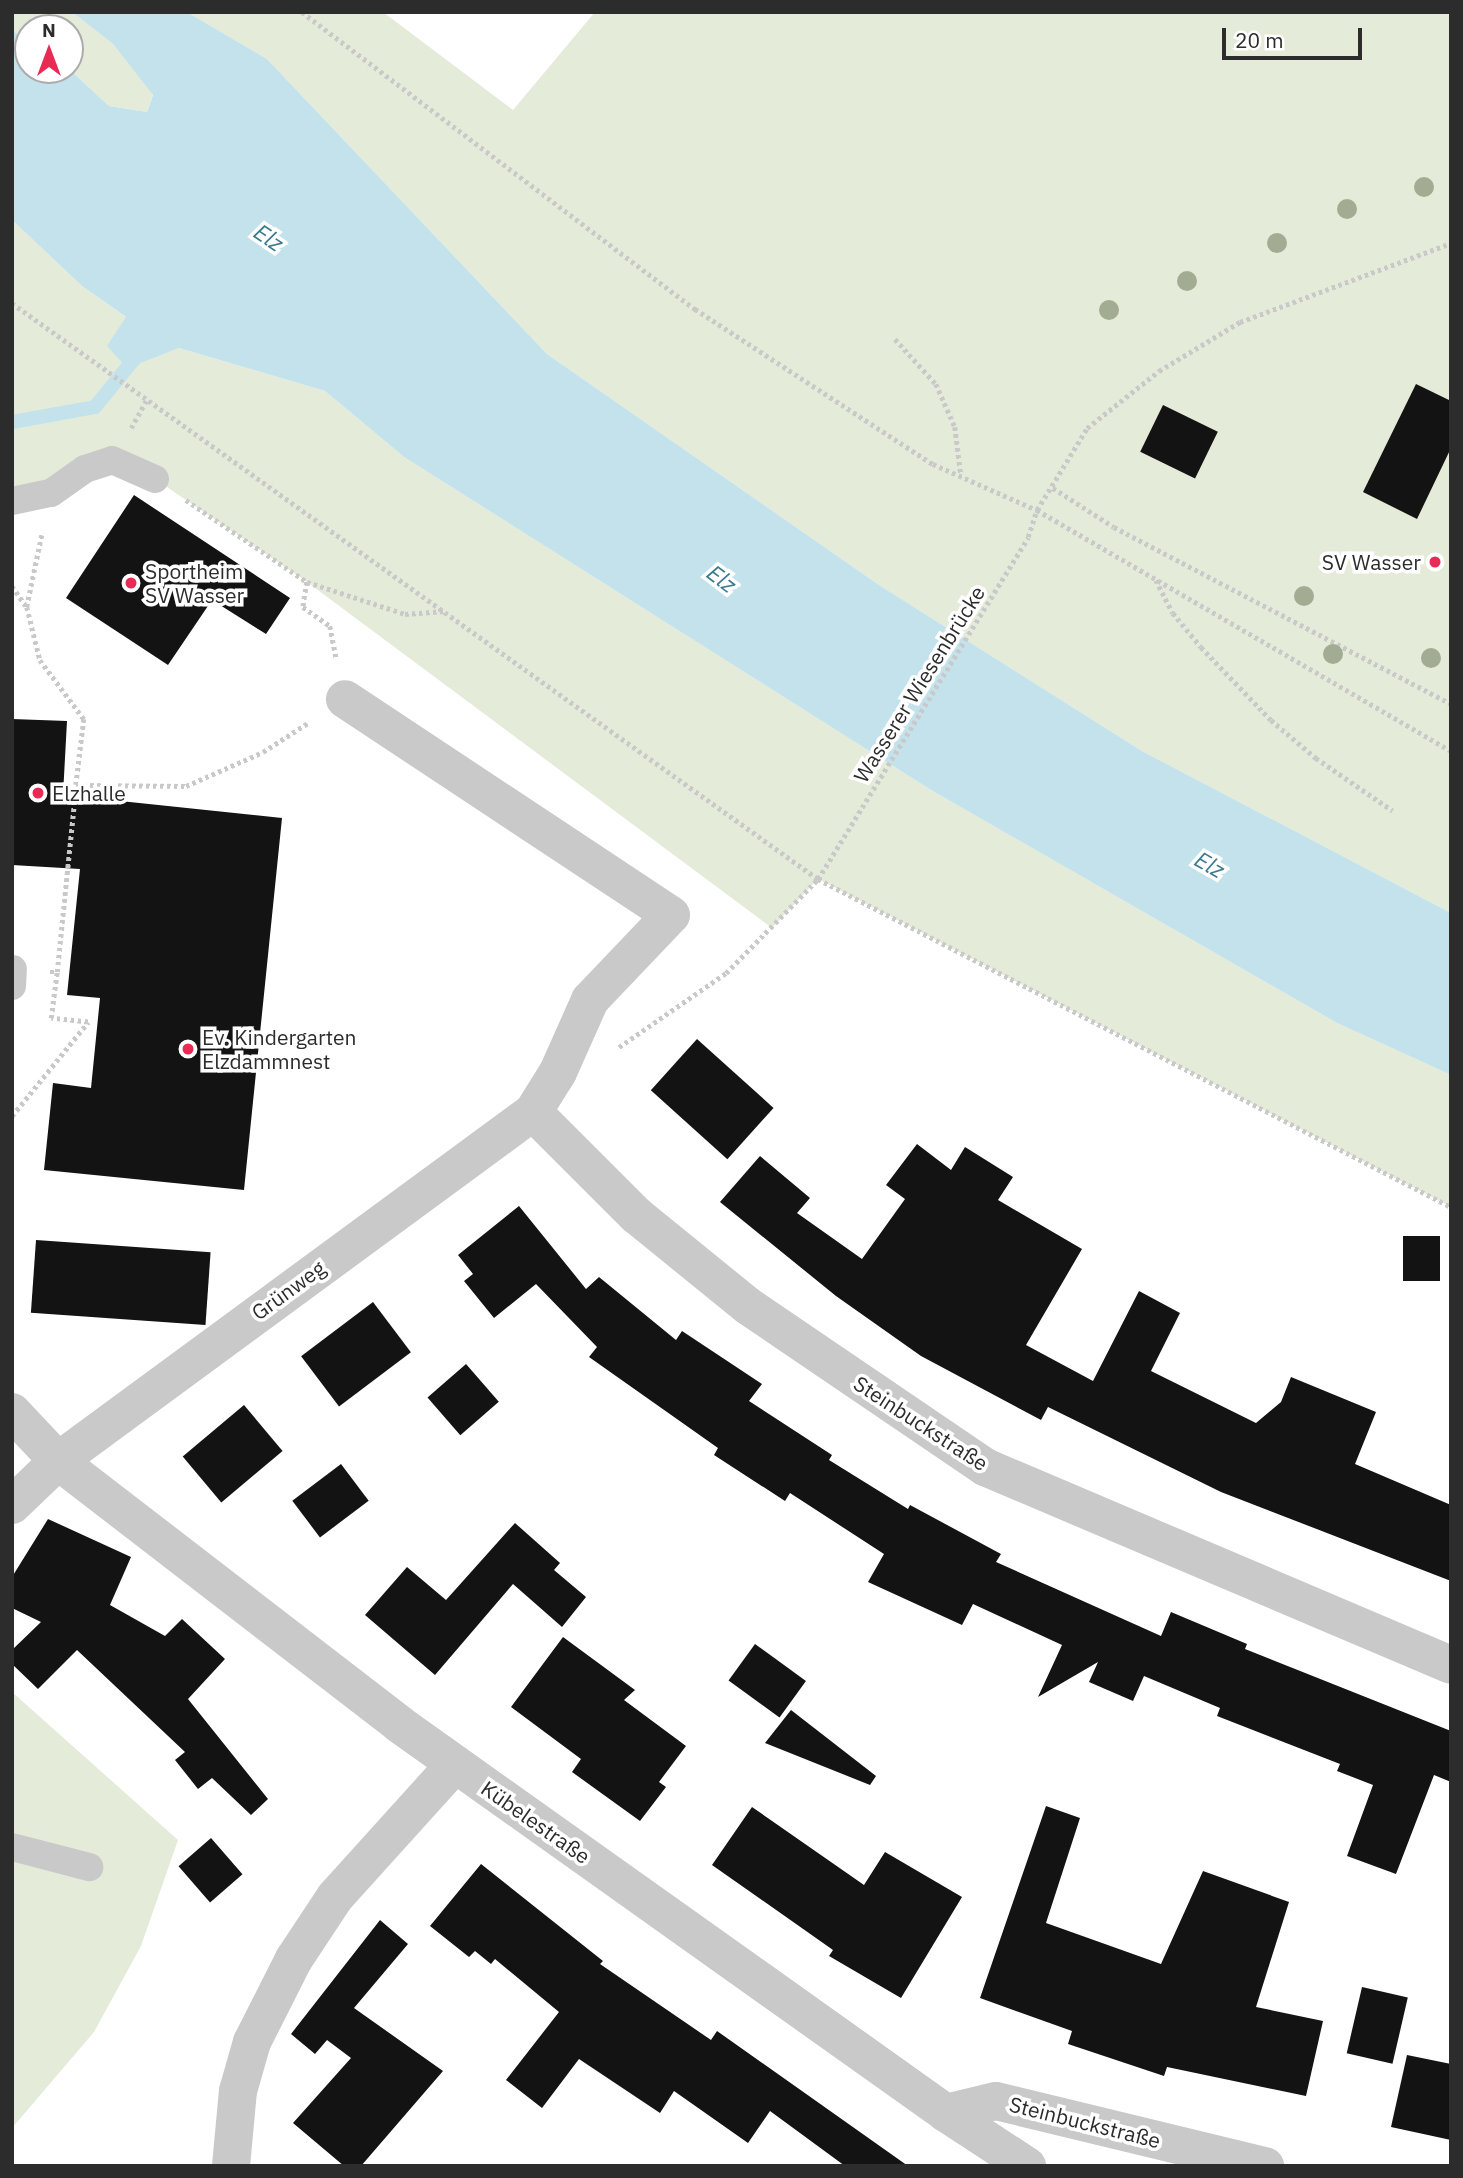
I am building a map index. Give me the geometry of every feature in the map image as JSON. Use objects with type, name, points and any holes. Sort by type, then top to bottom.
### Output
[{"type":"street","name":"Grünweg","points":[[12,1505],[58,1461],[533,1112],[558,1072],[590,1000],[671,915],[345,699]]},
{"type":"street","name":"Steinbuckstraße","points":[[533,1112],[636,1215],[748,1306],[985,1467],[1451,1665]]},
{"type":"street","name":"Kübelestraße","points":[[12,1412],[58,1461],[455,1765],[946,2113],[1027,2166]]},
{"type":"street","points":[[231,2166],[238,2091],[252,2042],[294,1959],[335,1897],[455,1765]]},
{"type":"street","name":"Steinbuckstraße","points":[[946,2113],[996,2101],[1265,2166]]},
{"type":"lane","points":[[12,501],[51,493],[85,469],[112,460],[155,479]]},
{"type":"lane","points":[[12,986],[13,969]]},
{"type":"lane","points":[[12,1847],[89,1867]]},
{"type":"path","points":[[302,12],[695,309],[933,464],[1037,510],[1451,751]]},
{"type":"path","name":"Wasserer Wiesenbrücke","points":[[558,1072],[606,1055],[726,973],[818,879],[1028,537],[1037,510],[1053,488],[1087,428],[1140,386],[1210,340],[1287,303],[1451,243]]},
{"type":"path","points":[[12,303],[818,879],[1451,1207]]},
{"type":"path","points":[[895,339],[936,384],[955,427],[961,475]]},
{"type":"path","points":[[155,479],[307,582],[405,614],[445,611]]},
{"type":"path","points":[[1053,488],[1114,527],[1451,704]]},
{"type":"path","points":[[27,607],[51,493]]},
{"type":"path","points":[[1155,579],[1187,630],[1271,720],[1316,758],[1393,811]]},
{"type":"path","points":[[76,785],[186,786],[263,751],[345,699],[330,626],[303,607],[307,582]]},
{"type":"path","points":[[12,586],[27,607],[40,660],[84,719],[51,1018],[88,1022],[12,1116]]},
{"type":"path","points":[[13,969],[57,972]]},
{"type":"green space","points":[[12,12],[75,14],[14,14],[14,31]]},
{"type":"green space","points":[[187,12],[383,12],[513,110],[595,12],[1451,12],[1451,913],[1142,751],[879,585],[547,354],[267,59]]},
{"type":"green space","points":[[84,21],[113,44],[153,94],[147,112],[109,106],[84,83]]},
{"type":"green space","points":[[12,220],[82,286],[127,318],[126,367],[179,348],[325,391],[404,457],[931,790],[1337,1023],[1451,1075],[1451,1207],[818,879],[772,928],[307,582],[155,479],[112,460],[12,501]]},
{"type":"green space","points":[[12,1692],[178,1840],[141,1946],[94,2032],[12,2128]]},
{"type":"water","name":"Elz","points":[[72,12],[187,12],[267,59],[547,354],[879,585],[1142,751],[1451,913],[1451,1075],[1337,1023],[931,790],[404,457],[325,391],[179,348],[127,368],[107,346],[126,317],[82,286],[12,220],[12,30],[14,84],[84,83],[109,106],[147,112],[153,95],[113,44],[84,21],[84,14]]},
{"type":"building","points":[[1416,384],[1451,401],[1451,448],[1417,519],[1363,492]]},
{"type":"building","points":[[1163,405],[1218,432],[1195,478],[1140,452]]},
{"type":"building","points":[[134,495],[290,598],[266,634],[212,600],[168,665],[66,598]]},
{"type":"building","points":[[12,719],[67,721],[63,795],[282,818],[244,1190],[44,1170],[53,1083],[91,1088],[100,998],[67,995],[80,869],[12,865]]},
{"type":"building","points":[[697,1039],[774,1108],[727,1159],[651,1090]]},
{"type":"building","points":[[917,1144],[951,1170],[965,1147],[1013,1177],[998,1200],[1082,1249],[1026,1345],[1093,1381],[1139,1291],[1180,1313],[1151,1371],[1256,1423],[1281,1402],[1291,1377],[1376,1412],[1355,1464],[1451,1505],[1451,1581],[1221,1492],[1048,1407],[1041,1420],[921,1356],[836,1296],[720,1202],[760,1156],[810,1198],[797,1213],[862,1259],[905,1199],[886,1185]]},
{"type":"building","points":[[519,1206],[586,1289],[599,1277],[676,1340],[682,1331],[762,1384],[749,1401],[832,1455],[829,1460],[908,1509],[910,1505],[1001,1554],[996,1562],[1161,1636],[1171,1612],[1247,1644],[1245,1649],[1451,1731],[1451,1782],[1434,1775],[1396,1874],[1347,1856],[1373,1785],[1337,1771],[1340,1764],[1217,1716],[1220,1708],[1144,1676],[1133,1701],[1089,1682],[1098,1662],[1038,1697],[1062,1645],[973,1604],[962,1625],[868,1582],[884,1554],[790,1493],[785,1501],[714,1455],[718,1448],[589,1357],[597,1347],[536,1284],[494,1318],[464,1281],[473,1274],[458,1255]]},
{"type":"building","points":[[1403,1236],[1440,1236],[1440,1281],[1403,1281]]},
{"type":"building","points":[[36,1240],[211,1252],[205,1325],[31,1313]]},
{"type":"building","points":[[373,1302],[411,1352],[339,1406],[301,1356]]},
{"type":"building","points":[[466,1364],[499,1402],[460,1435],[428,1397]]},
{"type":"building","points":[[244,1405],[283,1451],[221,1502],[183,1456]]},
{"type":"building","points":[[341,1464],[369,1501],[320,1537],[292,1501]]},
{"type":"building","points":[[48,1519],[131,1557],[110,1605],[165,1636],[182,1619],[225,1659],[188,1699],[268,1799],[251,1815],[212,1778],[198,1789],[175,1760],[185,1752],[77,1650],[38,1689],[12,1664],[12,1650],[41,1622],[12,1608],[12,1577]]},
{"type":"building","points":[[515,1523],[560,1563],[554,1570],[586,1597],[562,1627],[513,1584],[435,1675],[365,1615],[407,1567],[446,1600]]},
{"type":"building","points":[[563,1637],[635,1690],[624,1700],[686,1746],[659,1782],[666,1787],[640,1821],[572,1772],[581,1759],[511,1707]]},
{"type":"building","points":[[755,1644],[806,1681],[780,1717],[729,1680]]},
{"type":"building","points":[[791,1710],[876,1776],[870,1785],[765,1743]]},
{"type":"building","points":[[1046,1806],[1080,1818],[1046,1923],[1161,1964],[1203,1871],[1289,1902],[1256,2007],[1323,2021],[1306,2096],[1167,2067],[1164,2076],[1068,2044],[1072,2031],[980,1998]]},
{"type":"building","points":[[752,1807],[864,1885],[885,1852],[962,1897],[901,1998],[829,1956],[833,1950],[712,1865]]},
{"type":"building","points":[[211,1838],[242,1874],[210,1902],[179,1866]]},
{"type":"building","points":[[481,1864],[603,1961],[600,1964],[711,2040],[717,2031],[908,2166],[845,2166],[770,2111],[748,2143],[674,2091],[660,2113],[579,2059],[542,2108],[506,2080],[559,2012],[495,1959],[491,1964],[475,1951],[469,1957],[430,1926]]},
{"type":"building","points":[[380,1920],[408,1944],[354,2008],[443,2071],[361,2166],[344,2166],[293,2123],[351,2058],[327,2040],[315,2054],[291,2034]]},
{"type":"building","points":[[1362,1987],[1408,1998],[1392,2064],[1347,2053]]},
{"type":"building","points":[[1407,2055],[1451,2064],[1451,2140],[1391,2127]]},
{"type":"waterway","points":[[12,422],[95,407],[139,353]]},
{"type":"place","name":"SV Wasser","points":[[1435,562]]},
{"type":"place","name":"Sportheim SV Wasser","points":[[131,583]]},
{"type":"place","name":"Elzhalle","points":[[38,793]]},
{"type":"place","name":"Ev. Kindergarten Elzdammnest","points":[[188,1049]]}]
